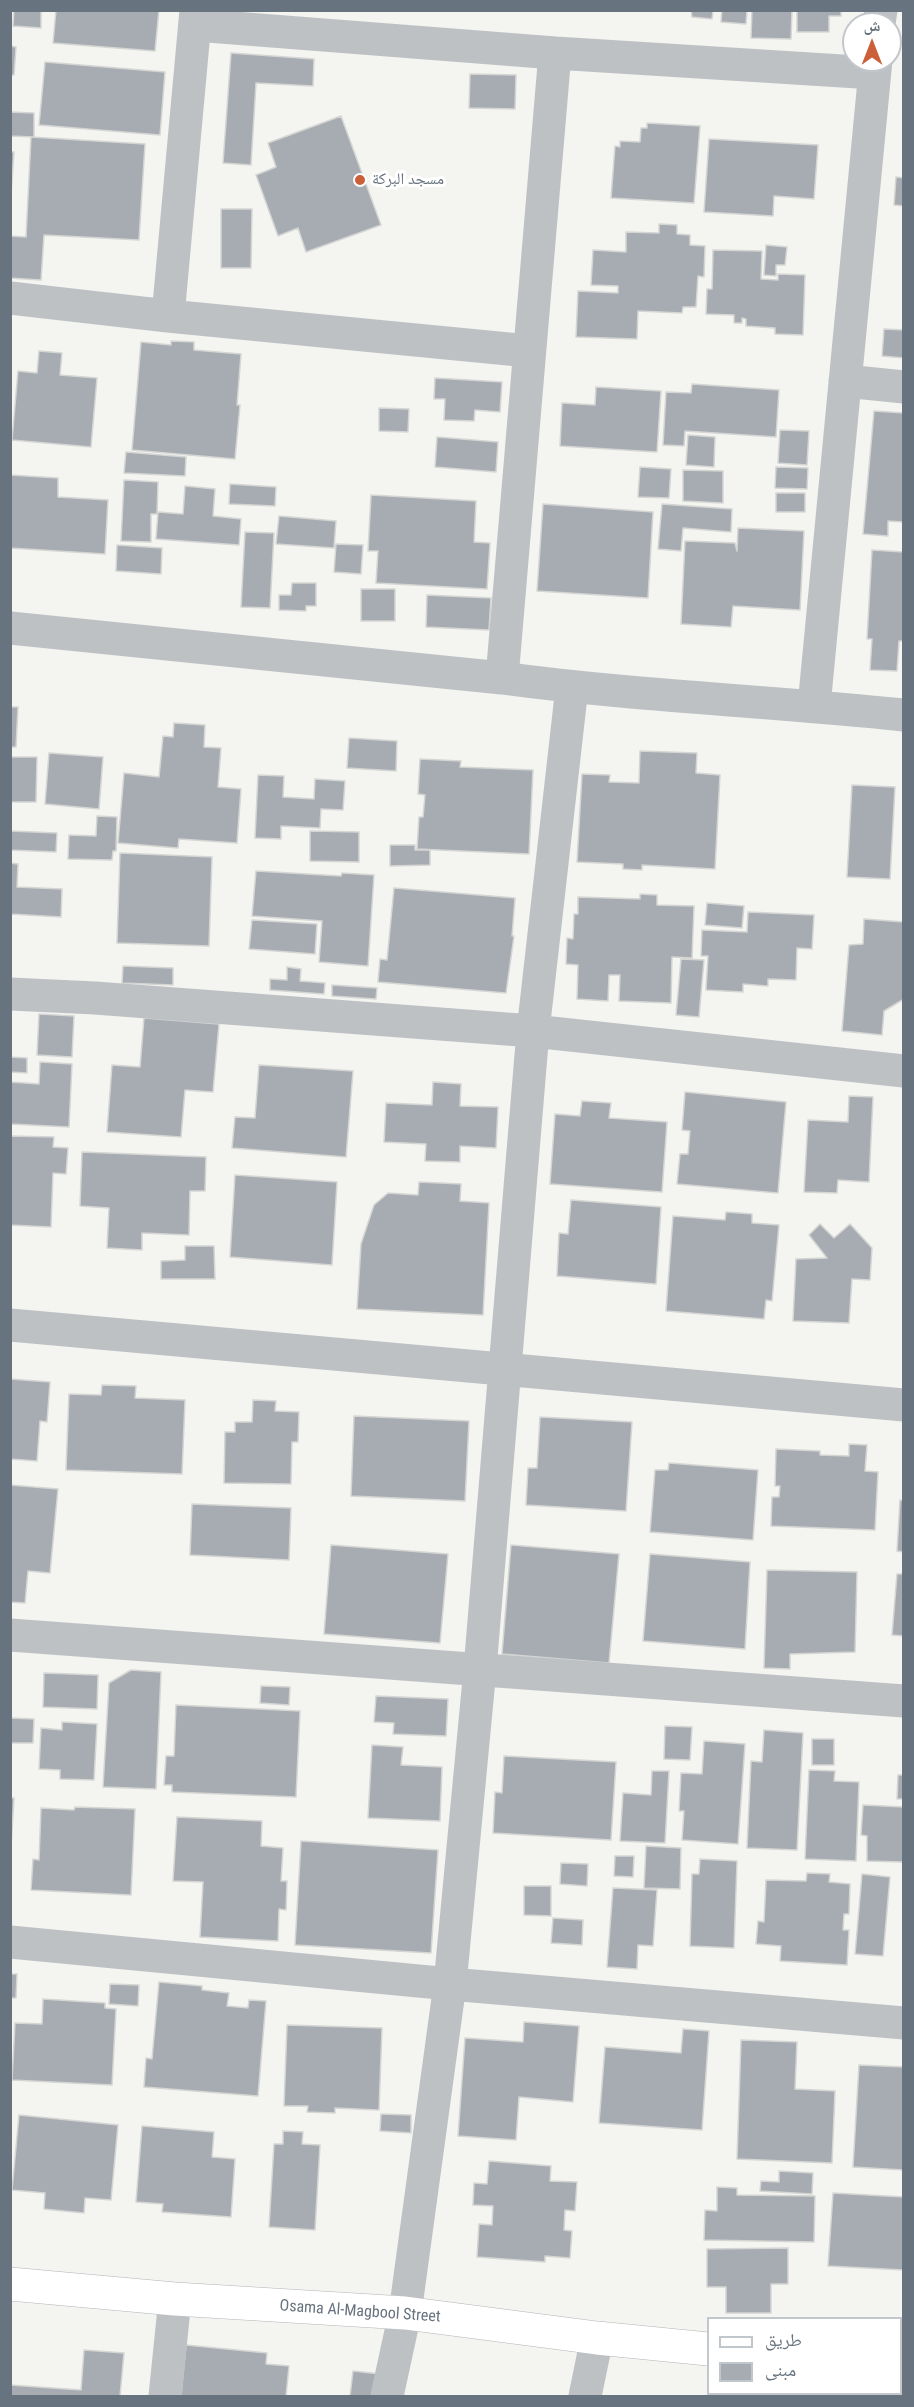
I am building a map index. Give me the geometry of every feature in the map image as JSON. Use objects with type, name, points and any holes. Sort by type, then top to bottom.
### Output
[{"type":"street","points":[[168,316],[195,18],[555,53],[842,66]]},
{"type":"street","points":[[502,678],[555,53]]},
{"type":"street","points":[[814,706],[875,72]]},
{"type":"street","points":[[10,298],[168,316],[529,351]]},
{"type":"street","points":[[845,381],[903,387]]},
{"type":"street","points":[[10,628],[572,687],[903,715]]},
{"type":"street","points":[[387,2397],[405,2313],[450,1984],[480,1668],[533,1031],[572,687]]},
{"type":"street","points":[[10,994],[95,998],[533,1031],[903,1071]]},
{"type":"street","points":[[10,1325],[903,1405]]},
{"type":"street","points":[[10,1635],[903,1701]]},
{"type":"street","points":[[10,1942],[450,1984],[903,2023]]},
{"type":"street","name":"Osama Al-Magbool Street","points":[[10,2284],[175,2299],[405,2313],[597,2338],[707,2349]]},
{"type":"street","points":[[165,2397],[175,2299]]},
{"type":"street","points":[[585,2397],[597,2338]]},
{"type":"building","points":[[14,10],[41,10],[41,28],[13,26]]},
{"type":"building","points":[[56,10],[159,10],[155,51],[53,43]]},
{"type":"building","points":[[691,10],[713,10],[712,19],[692,17]]},
{"type":"building","points":[[722,10],[747,10],[746,24],[721,22]]},
{"type":"building","points":[[752,10],[792,10],[791,39],[751,38]]},
{"type":"building","points":[[797,10],[841,10],[841,16],[829,16],[829,32],[797,32]]},
{"type":"building","points":[[10,46],[16,47],[14,75],[10,75]]},
{"type":"building","points":[[231,53],[314,59],[313,86],[256,83],[251,165],[223,163]]},
{"type":"building","points":[[45,62],[165,72],[160,135],[39,125]]},
{"type":"building","points":[[470,74],[516,75],[515,109],[469,108]]},
{"type":"building","points":[[10,112],[34,113],[34,137],[10,136]]},
{"type":"building","points":[[341,116],[381,225],[306,252],[298,228],[278,236],[256,175],[276,167],[268,143]]},
{"type":"building","points":[[647,123],[700,126],[694,203],[611,198],[615,146],[620,147],[620,141],[640,142],[641,128],[647,128]]},
{"type":"building","points":[[31,137],[145,144],[139,240],[44,235],[41,280],[10,278],[10,236],[26,237]]},
{"type":"building","points":[[709,139],[818,145],[814,199],[774,196],[773,216],[704,212]]},
{"type":"building","points":[[10,152],[14,152],[10,209]]},
{"type":"building","points":[[896,177],[904,178],[904,206],[894,205]]},
{"type":"building","points":[[221,209],[252,209],[251,268],[221,268]]},
{"type":"building","points":[[659,224],[677,225],[677,234],[690,235],[690,245],[705,246],[704,277],[698,276],[696,307],[683,307],[682,313],[638,311],[637,339],[576,337],[578,291],[618,293],[618,286],[591,285],[593,250],[626,252],[626,232],[659,233]]},
{"type":"building","points":[[766,245],[787,247],[785,265],[776,265],[776,276],[764,275]]},
{"type":"building","points":[[713,250],[762,251],[761,279],[778,280],[778,274],[805,275],[803,335],[775,334],[775,328],[746,326],[746,319],[742,318],[742,323],[734,323],[734,315],[706,314],[707,289],[712,289]]},
{"type":"building","points":[[884,329],[904,330],[904,358],[882,356]]},
{"type":"building","points":[[171,341],[194,342],[194,350],[241,354],[237,405],[240,405],[235,459],[132,450],[141,342],[171,345]]},
{"type":"building","points":[[39,351],[62,353],[60,375],[97,378],[91,447],[12,440],[18,371],[37,373]]},
{"type":"building","points":[[435,378],[502,382],[500,412],[475,410],[474,421],[444,420],[445,399],[434,399]]},
{"type":"building","points":[[692,384],[779,390],[776,437],[685,431],[684,446],[663,445],[666,392],[691,393]]},
{"type":"building","points":[[596,387],[661,391],[657,452],[560,446],[562,403],[595,405]]},
{"type":"building","points":[[379,408],[409,409],[408,432],[379,431]]},
{"type":"building","points":[[874,411],[904,413],[904,522],[888,521],[888,536],[863,534]]},
{"type":"building","points":[[780,430],[809,431],[807,465],[778,463]]},
{"type":"building","points":[[688,435],[715,437],[714,467],[686,465]]},
{"type":"building","points":[[437,437],[498,442],[496,472],[435,467]]},
{"type":"building","points":[[126,452],[186,457],[185,476],[124,473]]},
{"type":"building","points":[[640,467],[671,469],[669,498],[638,497]]},
{"type":"building","points":[[776,467],[808,468],[807,489],[775,488]]},
{"type":"building","points":[[683,470],[723,471],[723,503],[683,501]]},
{"type":"building","points":[[10,475],[58,478],[58,497],[108,500],[105,554],[10,548]]},
{"type":"building","points":[[124,480],[158,482],[157,514],[151,514],[151,542],[121,541]]},
{"type":"building","points":[[230,484],[276,487],[275,506],[229,504]]},
{"type":"building","points":[[185,486],[215,489],[213,516],[241,519],[239,545],[156,539],[158,512],[183,514]]},
{"type":"building","points":[[776,493],[805,493],[805,512],[776,512]]},
{"type":"building","points":[[371,495],[476,501],[474,542],[490,543],[487,589],[376,583],[378,551],[368,551]]},
{"type":"building","points":[[543,504],[653,512],[648,598],[537,591]]},
{"type":"building","points":[[662,504],[732,509],[731,532],[683,528],[681,551],[658,549]]},
{"type":"building","points":[[279,516],[336,521],[334,548],[276,544]]},
{"type":"building","points":[[738,528],[804,531],[800,610],[733,606],[731,627],[681,624],[685,541],[735,543],[737,551]]},
{"type":"building","points":[[245,532],[274,533],[270,608],[241,607]]},
{"type":"building","points":[[336,544],[363,545],[361,574],[334,572]]},
{"type":"building","points":[[117,545],[162,548],[161,574],[116,571]]},
{"type":"building","points":[[872,550],[904,552],[904,641],[899,641],[897,671],[870,670],[872,639],[867,639]]},
{"type":"building","points":[[292,583],[316,583],[316,606],[306,606],[306,611],[279,610],[279,595],[291,595]]},
{"type":"building","points":[[361,589],[395,589],[395,621],[361,621]]},
{"type":"building","points":[[427,595],[491,598],[489,630],[426,627]]},
{"type":"building","points":[[10,707],[18,707],[16,747],[10,747]]},
{"type":"building","points":[[174,723],[205,725],[204,747],[221,748],[218,787],[241,789],[237,843],[179,839],[178,848],[118,843],[124,773],[159,777],[163,736],[173,737]]},
{"type":"building","points":[[349,738],[397,741],[396,771],[347,768]]},
{"type":"building","points":[[640,751],[697,753],[696,773],[720,775],[715,869],[642,865],[642,870],[623,869],[623,864],[577,862],[582,774],[610,775],[609,782],[639,783]]},
{"type":"building","points":[[49,753],[103,757],[99,809],[45,804]]},
{"type":"building","points":[[10,757],[37,757],[36,802],[10,802]]},
{"type":"building","points":[[420,759],[461,761],[460,767],[533,770],[529,854],[417,849],[419,817],[423,817],[425,795],[418,794]]},
{"type":"building","points":[[258,775],[284,776],[283,797],[314,799],[315,779],[345,781],[343,810],[321,809],[320,828],[281,826],[281,839],[255,838]]},
{"type":"building","points":[[852,785],[895,787],[890,879],[847,877]]},
{"type":"building","points":[[97,816],[117,817],[116,851],[113,851],[112,860],[68,859],[69,835],[96,836]]},
{"type":"building","points":[[10,831],[57,833],[56,852],[10,850]]},
{"type":"building","points":[[310,831],[359,832],[359,862],[310,861]]},
{"type":"building","points":[[390,845],[415,845],[415,850],[430,850],[430,865],[390,866]]},
{"type":"building","points":[[120,853],[212,857],[209,946],[117,943]]},
{"type":"building","points":[[10,863],[18,864],[17,887],[62,889],[61,917],[10,914]]},
{"type":"building","points":[[256,871],[341,876],[342,873],[374,875],[368,966],[319,962],[322,921],[252,916]]},
{"type":"building","points":[[394,888],[515,898],[512,936],[514,936],[506,993],[378,982],[380,959],[387,960]]},
{"type":"building","points":[[640,894],[657,895],[657,905],[694,906],[692,958],[672,957],[671,1003],[619,1001],[620,975],[609,975],[608,1001],[577,999],[578,965],[566,964],[567,938],[573,939],[574,914],[578,914],[578,897],[640,899]]},
{"type":"building","points":[[707,903],[744,906],[742,928],[705,925]]},
{"type":"building","points":[[748,912],[814,915],[812,949],[797,948],[796,980],[768,979],[768,986],[743,984],[743,992],[706,990],[708,956],[701,956],[702,930],[747,932]]},
{"type":"building","points":[[864,919],[904,922],[904,999],[884,1011],[882,1035],[842,1031],[849,945],[863,944]]},
{"type":"building","points":[[252,920],[317,924],[315,954],[249,949]]},
{"type":"building","points":[[681,959],[704,960],[699,1017],[676,1015]]},
{"type":"building","points":[[123,966],[173,968],[173,985],[122,983]]},
{"type":"building","points":[[287,967],[301,969],[300,981],[325,983],[324,994],[270,990],[270,979],[287,980]]},
{"type":"building","points":[[332,985],[377,988],[376,999],[332,996]]},
{"type":"building","points":[[39,1014],[74,1016],[72,1057],[37,1055]]},
{"type":"building","points":[[144,1018],[219,1024],[213,1092],[185,1090],[181,1137],[107,1132],[112,1065],[140,1067]]},
{"type":"building","points":[[10,1057],[27,1058],[27,1073],[10,1072]]},
{"type":"building","points":[[40,1062],[72,1064],[69,1127],[10,1124],[10,1082],[39,1084]]},
{"type":"building","points":[[259,1065],[353,1071],[346,1157],[232,1148],[235,1117],[255,1118]]},
{"type":"building","points":[[433,1082],[461,1084],[460,1106],[498,1107],[496,1148],[460,1146],[460,1162],[425,1161],[426,1144],[384,1142],[386,1103],[432,1105]]},
{"type":"building","points":[[685,1092],[786,1102],[778,1193],[677,1184],[680,1154],[688,1154],[690,1131],[682,1130]]},
{"type":"building","points":[[849,1096],[873,1097],[869,1182],[838,1180],[837,1193],[804,1192],[808,1120],[848,1122]]},
{"type":"building","points":[[582,1101],[611,1103],[609,1118],[667,1122],[662,1192],[550,1184],[555,1114],[580,1116]]},
{"type":"building","points":[[10,1136],[54,1137],[53,1147],[68,1148],[66,1174],[53,1173],[51,1227],[10,1225]]},
{"type":"building","points":[[82,1152],[206,1157],[205,1191],[190,1191],[189,1235],[142,1233],[142,1250],[107,1248],[109,1208],[80,1206]]},
{"type":"building","points":[[235,1175],[337,1182],[332,1265],[230,1257]]},
{"type":"building","points":[[419,1182],[461,1184],[460,1201],[489,1203],[483,1315],[357,1309],[361,1244],[374,1205],[388,1193],[418,1195]]},
{"type":"building","points":[[571,1200],[661,1207],[656,1284],[557,1276],[559,1233],[568,1234]]},
{"type":"building","points":[[726,1212],[752,1214],[752,1223],[779,1225],[772,1301],[766,1300],[764,1319],[666,1311],[673,1216],[725,1220]]},
{"type":"building","points":[[820,1224],[834,1238],[850,1224],[872,1248],[870,1280],[852,1279],[849,1323],[793,1321],[796,1259],[827,1258],[809,1235]]},
{"type":"building","points":[[185,1246],[214,1246],[215,1279],[161,1279],[161,1261],[185,1260]]},
{"type":"building","points":[[10,1379],[50,1382],[47,1422],[40,1421],[37,1461],[10,1459]]},
{"type":"building","points":[[102,1385],[136,1386],[135,1398],[185,1400],[182,1474],[66,1470],[69,1394],[101,1395]]},
{"type":"building","points":[[253,1400],[276,1401],[275,1411],[299,1412],[298,1442],[292,1442],[291,1484],[224,1483],[225,1432],[235,1432],[235,1422],[252,1422]]},
{"type":"building","points":[[354,1416],[469,1421],[465,1501],[351,1496]]},
{"type":"building","points":[[540,1417],[632,1422],[626,1511],[526,1505],[528,1468],[537,1468]]},
{"type":"building","points":[[849,1444],[867,1445],[865,1471],[878,1472],[875,1530],[771,1526],[772,1497],[779,1497],[780,1486],[775,1486],[776,1449],[820,1451],[820,1455],[849,1456]]},
{"type":"building","points":[[669,1463],[758,1470],[753,1540],[650,1532],[655,1470],[668,1470]]},
{"type":"building","points":[[10,1485],[58,1489],[50,1573],[28,1571],[25,1603],[10,1602]]},
{"type":"building","points":[[900,1500],[904,1501],[904,1552],[897,1551]]},
{"type":"building","points":[[192,1504],[291,1508],[289,1560],[190,1555]]},
{"type":"building","points":[[331,1545],[448,1554],[440,1643],[324,1634]]},
{"type":"building","points":[[511,1545],[619,1554],[609,1663],[502,1654]]},
{"type":"building","points":[[650,1554],[750,1562],[745,1649],[643,1641]]},
{"type":"building","points":[[767,1570],[857,1572],[855,1652],[790,1654],[790,1669],[764,1668]]},
{"type":"building","points":[[897,1574],[904,1574],[904,1636],[892,1635]]},
{"type":"building","points":[[131,1670],[161,1672],[156,1789],[103,1787],[109,1683]]},
{"type":"building","points":[[44,1673],[98,1675],[97,1709],[43,1707]]},
{"type":"building","points":[[261,1686],[290,1687],[289,1705],[260,1703]]},
{"type":"building","points":[[376,1696],[448,1699],[446,1736],[393,1734],[394,1723],[374,1722]]},
{"type":"building","points":[[176,1705],[300,1711],[296,1797],[172,1792],[172,1785],[164,1785],[166,1756],[174,1756]]},
{"type":"building","points":[[10,1718],[34,1719],[33,1743],[10,1743]]},
{"type":"building","points":[[62,1722],[97,1724],[94,1780],[60,1779],[60,1770],[39,1769],[41,1728],[62,1730]]},
{"type":"building","points":[[665,1726],[692,1727],[690,1760],[664,1759]]},
{"type":"building","points":[[764,1730],[803,1733],[797,1850],[747,1848],[751,1761],[762,1762]]},
{"type":"building","points":[[812,1739],[834,1739],[834,1765],[812,1765]]},
{"type":"building","points":[[704,1741],[745,1744],[738,1844],[682,1840],[684,1811],[679,1811],[681,1773],[702,1774]]},
{"type":"building","points":[[372,1745],[403,1747],[401,1765],[442,1767],[440,1821],[368,1818]]},
{"type":"building","points":[[504,1756],[616,1762],[611,1840],[493,1833],[495,1792],[502,1793]]},
{"type":"building","points":[[809,1770],[835,1771],[834,1781],[859,1782],[856,1861],[805,1859]]},
{"type":"building","points":[[652,1771],[669,1771],[665,1843],[620,1841],[623,1793],[651,1795]]},
{"type":"building","points":[[898,1775],[904,1775],[904,1799],[897,1799]]},
{"type":"building","points":[[10,1798],[14,1798],[10,1863]]},
{"type":"building","points":[[863,1805],[904,1807],[903,1862],[867,1861],[867,1836],[861,1835]]},
{"type":"building","points":[[75,1807],[135,1809],[131,1895],[31,1890],[33,1859],[39,1860],[41,1808],[74,1810]]},
{"type":"building","points":[[177,1817],[262,1821],[261,1846],[283,1848],[281,1881],[287,1881],[286,1910],[279,1909],[278,1941],[200,1937],[203,1882],[173,1881]]},
{"type":"building","points":[[301,1841],[438,1850],[431,1953],[295,1945]]},
{"type":"building","points":[[646,1846],[681,1848],[680,1889],[644,1888]]},
{"type":"building","points":[[615,1856],[634,1856],[633,1877],[614,1876]]},
{"type":"building","points":[[700,1859],[737,1861],[734,1948],[690,1946],[692,1874],[699,1874]]},
{"type":"building","points":[[561,1863],[588,1864],[587,1886],[560,1884]]},
{"type":"building","points":[[807,1873],[830,1874],[829,1882],[850,1884],[849,1914],[844,1914],[843,1930],[849,1930],[847,1965],[780,1961],[781,1946],[756,1944],[758,1921],[764,1922],[766,1880],[806,1881]]},
{"type":"building","points":[[862,1874],[890,1877],[883,1956],[855,1954]]},
{"type":"building","points":[[524,1886],[551,1886],[551,1916],[524,1915]]},
{"type":"building","points":[[613,1888],[657,1890],[653,1946],[638,1945],[637,1969],[607,1967]]},
{"type":"building","points":[[553,1918],[583,1920],[582,1945],[551,1943]]},
{"type":"building","points":[[10,1974],[17,1974],[16,1998],[10,1998]]},
{"type":"building","points":[[159,1982],[202,1986],[202,1990],[229,1993],[227,2006],[248,2008],[249,2000],[266,2001],[258,2096],[144,2087],[146,2058],[152,2059]]},
{"type":"building","points":[[110,1984],[139,1985],[138,2006],[109,2004]]},
{"type":"building","points":[[43,1999],[105,2003],[105,2008],[116,2009],[112,2085],[12,2080],[15,2023],[42,2024]]},
{"type":"building","points":[[524,2022],[579,2026],[573,2102],[519,2097],[516,2140],[458,2136],[465,2038],[523,2042]]},
{"type":"building","points":[[287,2025],[382,2028],[379,2110],[335,2108],[335,2113],[307,2112],[308,2106],[284,2106]]},
{"type":"building","points":[[683,2029],[709,2031],[702,2130],[599,2123],[605,2047],[681,2053]]},
{"type":"building","points":[[741,2040],[797,2042],[795,2089],[835,2091],[832,2163],[737,2159]]},
{"type":"building","points":[[859,2065],[904,2067],[904,2170],[853,2167]]},
{"type":"building","points":[[381,2114],[411,2115],[411,2133],[380,2131]]},
{"type":"building","points":[[19,2115],[118,2125],[111,2200],[85,2198],[84,2213],[44,2209],[45,2193],[12,2190]]},
{"type":"building","points":[[142,2126],[214,2132],[212,2157],[235,2159],[231,2217],[162,2212],[163,2204],[136,2202]]},
{"type":"building","points":[[283,2131],[303,2132],[302,2144],[320,2145],[315,2230],[269,2227],[274,2144],[283,2144]]},
{"type":"building","points":[[489,2161],[551,2166],[550,2181],[577,2182],[575,2211],[565,2210],[564,2230],[572,2231],[570,2258],[545,2256],[545,2262],[477,2257],[479,2224],[492,2225],[493,2206],[473,2205],[474,2183],[487,2184]]},
{"type":"building","points":[[779,2171],[813,2173],[812,2194],[760,2191],[761,2181],[779,2182]]},
{"type":"building","points":[[717,2187],[737,2188],[737,2195],[815,2196],[814,2242],[704,2240],[705,2210],[717,2211]]},
{"type":"building","points":[[833,2193],[904,2197],[904,2270],[828,2266]]},
{"type":"building","points":[[788,2248],[788,2284],[771,2284],[771,2313],[726,2313],[726,2287],[707,2287],[707,2249]]},
{"type":"building","points":[[186,2345],[267,2353],[266,2364],[289,2366],[286,2396],[181,2396]]},
{"type":"building","points":[[84,2350],[124,2353],[120,2396],[10,2396],[10,2385],[81,2390]]},
{"type":"building","points":[[353,2371],[380,2374],[377,2396],[350,2396]]},
{"type":"place","name":"مسجد البركة","points":[[360,180]]}]
